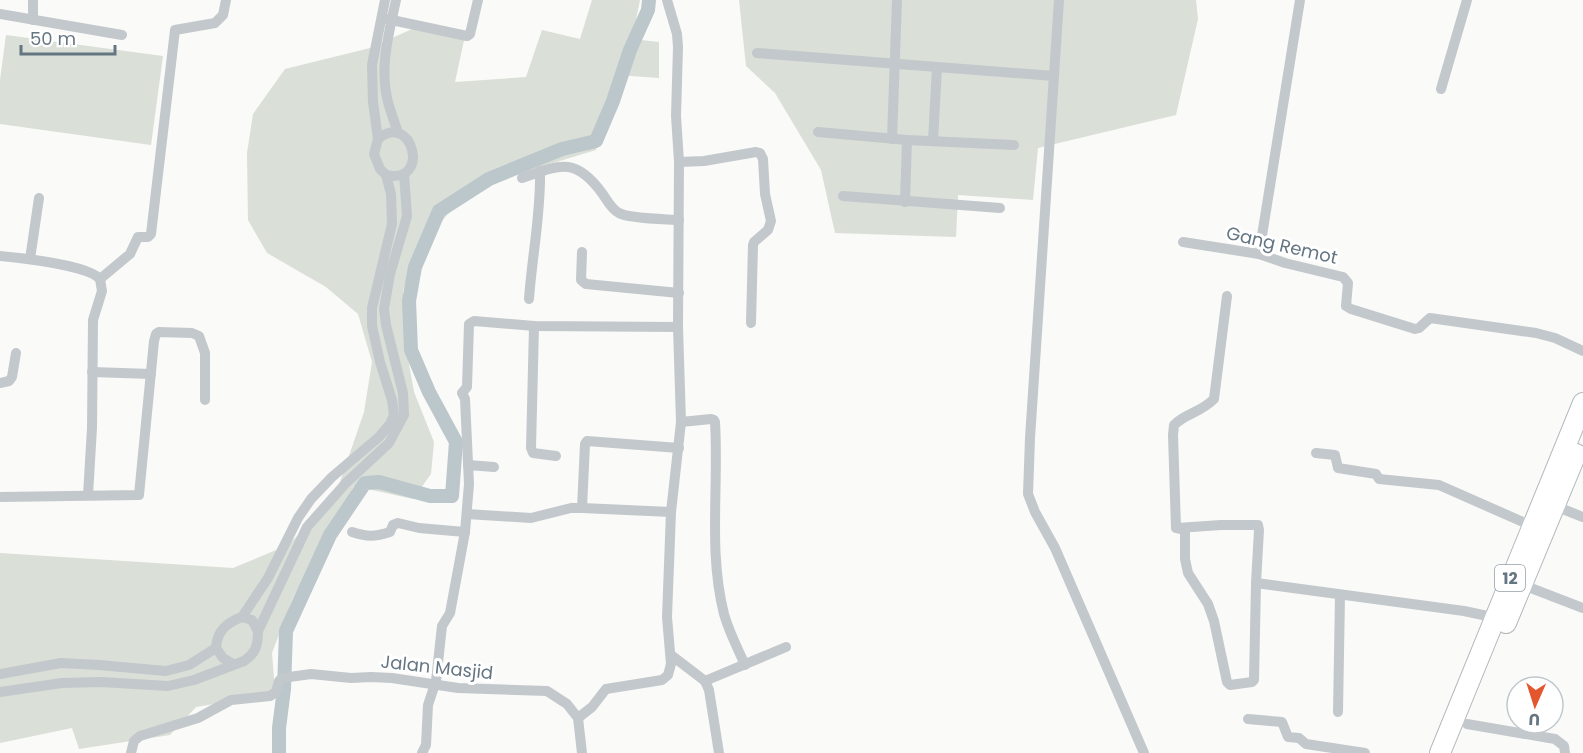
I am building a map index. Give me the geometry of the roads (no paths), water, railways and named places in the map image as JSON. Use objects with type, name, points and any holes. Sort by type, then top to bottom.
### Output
[{"type":"highway","name":"12","points":[[1516,582],[1532,526],[1583,403]]},
{"type":"highway","name":"12","points":[[1440,753],[1516,582],[1555,506],[1583,437]]},
{"type":"highway","name":"12","points":[[1454,753],[1467,724],[1500,619]]},
{"type":"street","points":[[33,0],[33,21]]},
{"type":"street","points":[[100,279],[130,254],[138,237],[148,237],[151,232],[175,30],[215,23],[223,15],[226,0]]},
{"type":"street","points":[[385,0],[387,19]]},
{"type":"street","points":[[0,674],[61,663],[166,671],[189,665],[216,648],[221,630],[225,625],[242,617],[268,578],[298,518],[311,499],[379,437],[390,424],[394,407],[372,326],[372,308],[392,224],[391,194],[386,175],[380,169],[374,154],[378,139],[372,91],[387,19],[396,0]]},
{"type":"street","points":[[387,19],[467,36],[470,34],[478,0]]},
{"type":"street","points":[[582,753],[578,718],[592,707],[606,689],[662,680],[668,675],[671,655],[667,617],[671,512],[681,422],[678,327],[680,293],[679,162],[676,116],[677,34],[667,0]]},
{"type":"street","points":[[892,139],[897,0]]},
{"type":"street","points":[[1059,0],[1028,494],[1055,548],[1144,753]]},
{"type":"street","points":[[1259,254],[1300,0]]},
{"type":"street","points":[[1441,89],[1467,0]]},
{"type":"street","points":[[0,14],[122,35]]},
{"type":"street","points":[[381,46],[385,86],[398,134]]},
{"type":"street","points":[[757,53],[1054,76]]},
{"type":"street","points":[[933,141],[938,67]]},
{"type":"street","points":[[0,692],[62,683],[101,682],[168,686],[194,680],[244,661],[251,656],[258,640],[258,631],[307,527],[346,483],[389,442],[400,425],[405,406],[384,309],[390,274],[407,216],[404,174],[412,162],[412,148],[405,137],[391,132],[378,139]]},
{"type":"street","points":[[818,132],[1014,146]]},
{"type":"street","points":[[905,202],[907,140]]},
{"type":"street","points":[[679,162],[704,161],[756,152],[760,153],[763,159],[765,194],[771,221],[768,230],[753,245],[751,323]]},
{"type":"street","points":[[522,178],[558,166],[569,166],[589,176],[612,208],[621,214],[679,220]]},
{"type":"street","points":[[529,299],[532,256],[538,222],[540,171]]},
{"type":"street","points":[[386,175],[404,174]]},
{"type":"street","points":[[843,196],[1000,208]]},
{"type":"street","points":[[30,260],[39,198]]},
{"type":"street","name":"Gang Remot","points":[[1183,242],[1259,254],[1285,263],[1343,277],[1348,283],[1346,306],[1350,309],[1415,329],[1430,318],[1466,322],[1545,336],[1583,351]]},
{"type":"street","points":[[582,252],[581,280],[586,284],[680,293]]},
{"type":"street","points":[[0,256],[91,272],[100,279],[102,291],[93,320],[92,428],[88,495]]},
{"type":"street","points":[[1176,528],[1174,425],[1184,417],[1201,411],[1214,399],[1227,296]]},
{"type":"street","points":[[422,753],[426,745],[428,705],[438,671],[442,626],[450,613],[467,514],[468,465],[465,399],[462,393],[467,387],[469,324],[474,321],[534,326],[678,327]]},
{"type":"street","points":[[534,326],[531,448],[533,453],[556,456]]},
{"type":"street","points":[[0,497],[139,495],[156,334],[164,331],[196,333],[199,336],[205,353],[205,400]]},
{"type":"street","points":[[0,383],[9,381],[12,377],[16,353]]},
{"type":"street","points":[[384,372],[396,366]]},
{"type":"street","points":[[92,372],[151,374]]},
{"type":"street","points":[[681,422],[711,419],[715,422],[716,559],[724,615],[745,665]]},
{"type":"street","points":[[582,508],[587,441],[679,448]]},
{"type":"street","points":[[1316,453],[1335,455],[1338,468],[1376,474],[1379,479],[1439,485],[1532,526]]},
{"type":"street","points":[[468,465],[494,467]]},
{"type":"street","points":[[1555,506],[1583,517]]},
{"type":"street","points":[[467,514],[531,518],[571,508],[671,512]]},
{"type":"street","points":[[352,532],[375,537],[390,532],[393,525],[398,523],[419,528],[465,532]]},
{"type":"street","points":[[1258,525],[1254,680],[1252,682],[1230,685],[1227,682],[1214,621],[1208,604],[1188,573],[1185,558],[1185,532],[1176,528],[1258,525]]},
{"type":"street","points":[[1516,582],[1583,608]]},
{"type":"street","points":[[1256,583],[1464,611],[1500,619]]},
{"type":"street","points":[[1338,712],[1340,595]]},
{"type":"street","points":[[242,617],[252,620],[258,631]]},
{"type":"street","points":[[705,681],[786,647]]},
{"type":"street","points":[[216,648],[223,658],[233,664]]},
{"type":"street","points":[[671,655],[705,681],[709,690],[719,753]]},
{"type":"street","points":[[61,663],[62,683]]},
{"type":"street","name":"Jalan Masjid","points":[[131,753],[134,741],[140,736],[198,718],[231,700],[270,696],[276,692],[279,681],[311,674],[351,678],[382,677],[458,688],[547,691],[567,704],[578,718]]},
{"type":"street","points":[[1248,719],[1282,722],[1288,737],[1299,738],[1306,744],[1365,753]]},
{"type":"street","points":[[1467,724],[1555,739],[1564,746],[1565,753]]},
{"type":"waterway","points":[[279,753],[286,631],[330,535],[365,483],[379,482],[430,496],[452,496],[456,442],[429,392],[411,350],[409,301],[415,267],[439,211],[489,179],[562,149],[596,141],[613,101],[630,50],[648,10],[649,0]]}]
